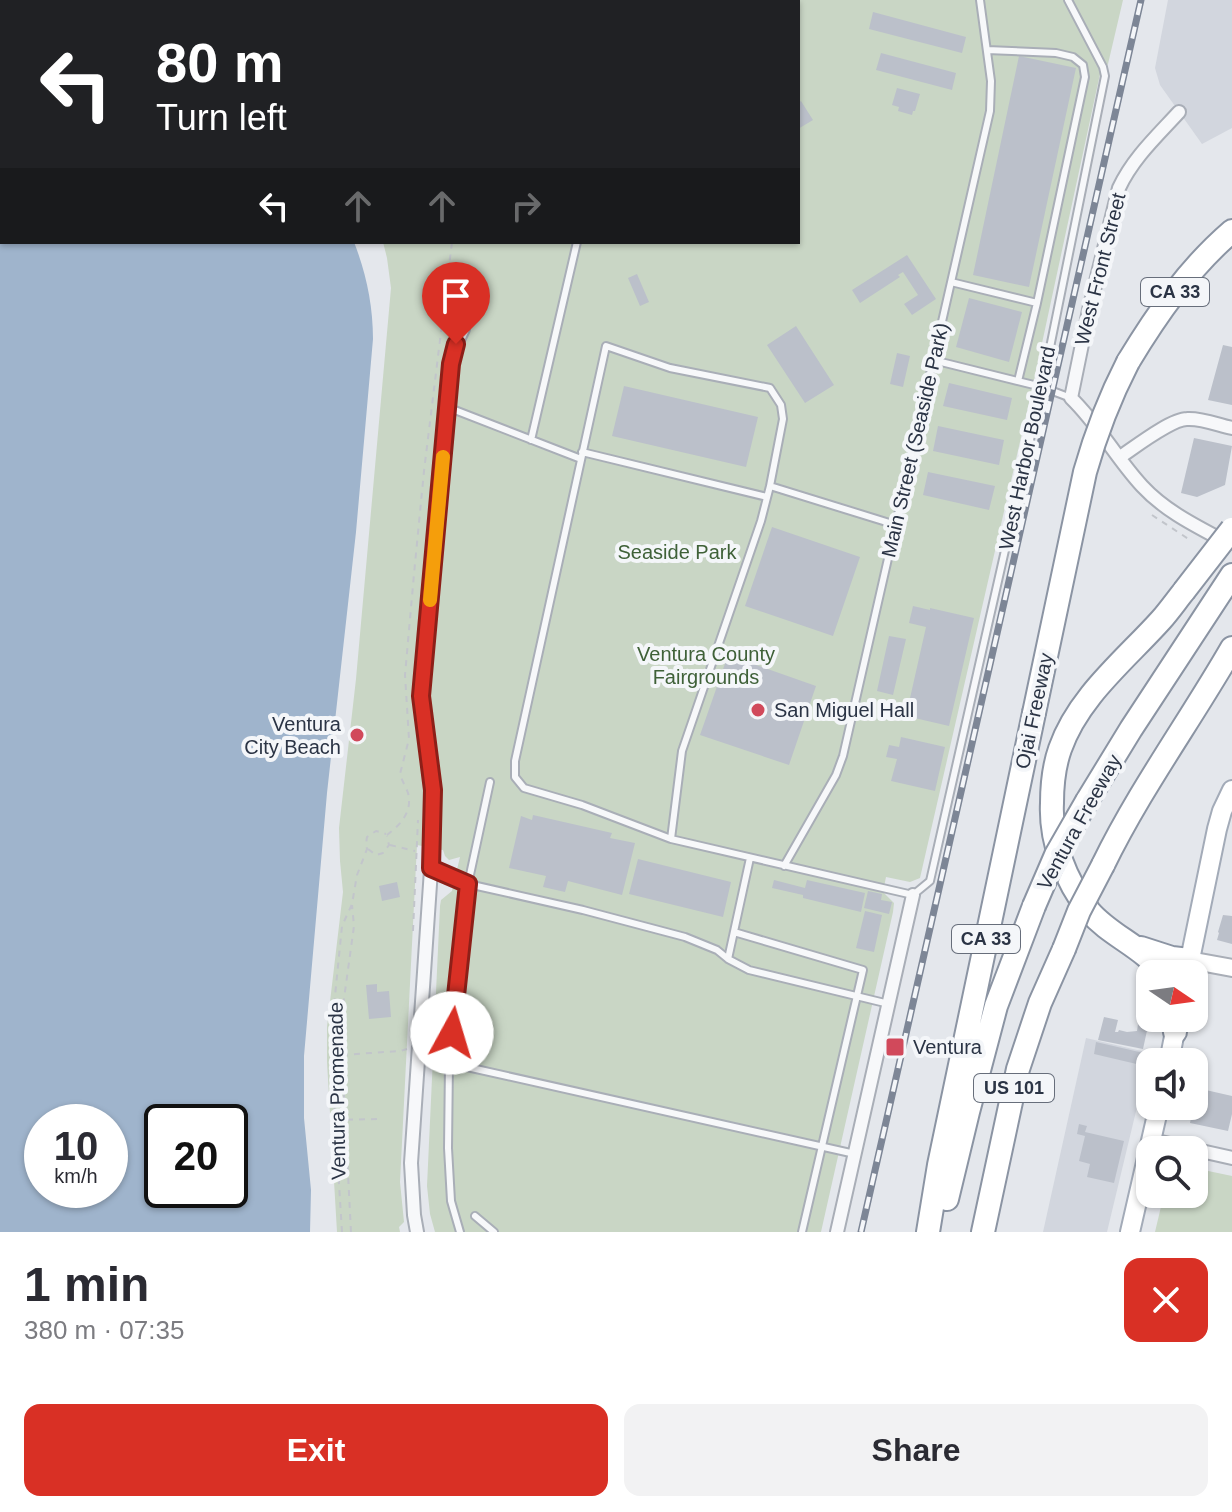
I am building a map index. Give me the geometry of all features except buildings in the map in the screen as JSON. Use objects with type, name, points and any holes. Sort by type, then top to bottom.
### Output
[{"type":"highway","name":"Ojai Freeway","points":[[928,1232],[939,1165],[1085,472],[1095,437],[1128,362],[1159,313],[1206,255],[1232,231]]},
{"type":"highway","points":[[1151,960],[1106,927],[1090,911],[1069,878],[1055,842],[1051,816],[1052,786],[1060,749],[1073,722],[1232,529]]},
{"type":"highway","name":"Ventura Freeway","points":[[939,1232],[996,1006],[1056,855],[1131,729],[1232,575]]},
{"type":"highway","name":"Ventura Freeway","points":[[983,1232],[1018,1069],[1040,1003],[1079,911],[1123,825],[1232,648]]},
{"type":"highway","points":[[1202,699],[1232,664]]},
{"type":"highway","points":[[1133,945],[1176,960]]},
{"type":"main road","points":[[1189,960],[1217,829],[1232,790]]},
{"type":"main road","points":[[1208,967],[1232,968]]},
{"type":"main road","points":[[1130,1232],[1136,1207]]},
{"type":"street","name":"West Front Street","points":[[1071,398],[1119,188],[1135,160],[1179,112]]},
{"type":"street","points":[[417,1232],[411,1163],[431,868],[433,790],[421,696],[453,353],[463,329]]},
{"type":"street","points":[[1071,398],[1143,487],[1164,505],[1232,545]]},
{"type":"street","points":[[1120,457],[1182,419],[1232,428]]},
{"type":"street","points":[[837,1232],[913,895]]},
{"type":"street","points":[[1208,1153],[1232,1158]]},
{"type":"lane","name":"Main Street (Seaside Park)","points":[[784,866],[836,775],[843,756],[990,111],[991,81],[980,0]]},
{"type":"lane","name":"West Harbor Boulevard","points":[[913,895],[930,881],[1042,387],[1105,76],[1068,0]]},
{"type":"lane","points":[[987,50],[1056,53],[1073,57],[1083,65],[1085,77],[1018,381]]},
{"type":"lane","points":[[531,440],[577,244]]},
{"type":"lane","points":[[951,282],[1037,303]]},
{"type":"lane","points":[[671,839],[682,751],[761,521],[783,419],[781,405],[770,388],[670,368],[606,346],[515,761],[515,777],[524,788],[582,805],[671,839],[913,895]]},
{"type":"lane","points":[[933,360],[1042,387],[1071,398]]},
{"type":"lane","points":[[447,407],[581,456],[767,497]]},
{"type":"lane","points":[[770,486],[896,525]]},
{"type":"lane","points":[[460,1232],[451,1201],[449,1063],[468,884],[490,782]]},
{"type":"lane","points":[[728,959],[750,858]]},
{"type":"lane","points":[[431,868],[468,884],[685,937],[717,950],[749,970],[889,1004]]},
{"type":"lane","points":[[734,932],[863,970],[802,1232]]},
{"type":"lane","points":[[449,1063],[855,1154]]},
{"type":"lane","points":[[475,1216],[494,1232]]},
{"type":"path","points":[[387,835],[402,822],[409,804],[400,774],[409,739],[405,675],[424,471],[452,244]]},
{"type":"path","points":[[1152,515],[1190,540]]},
{"type":"path","points":[[413,931],[418,820]]},
{"type":"path","points":[[380,831],[387,835],[389,845],[379,855],[373,854],[367,849],[366,840],[373,832],[380,831]]},
{"type":"path","points":[[389,845],[417,852]]},
{"type":"path","name":"Ventura Promenade","points":[[342,1232],[333,1015],[342,926],[352,904],[357,875],[367,849]]},
{"type":"path","name":"Ventura Promenade","points":[[351,1232],[342,1023],[354,926],[352,904]]},
{"type":"path","points":[[342,1055],[406,1050],[408,1043]]},
{"type":"path","points":[[335,1120],[377,1119]]},
{"type":"shaded area","points":[[1168,0],[1232,0],[1232,128],[1202,144],[1160,85],[1155,68]]},
{"type":"shaded area","points":[[1086,1038],[1136,1050],[1136,1111],[1107,1232],[1043,1232]]},
{"type":"green space","name":"Ventura County Fairgrounds","points":[[800,0],[1123,0],[1108,64],[1100,74],[1033,385],[920,878],[910,882],[886,877],[883,892],[894,903],[893,912],[821,1232],[435,1232],[427,1186],[440,906],[441,900],[452,891],[460,857],[449,860],[443,850],[417,845],[400,1182],[404,1222],[399,1227],[400,1232],[337,1232],[327,1027],[343,892],[339,828],[356,679],[391,288],[384,244],[800,244]]},
{"type":"green space","points":[[1208,1171],[1232,1176],[1232,1232],[1155,1232],[1161,1208],[1208,1208]]},
{"type":"water","points":[[0,244],[355,244],[362,265],[372,314],[373,339],[304,1056],[304,1118],[311,1190],[310,1232],[0,1232]]},
{"type":"railway","points":[[861,1232],[1141,0]]},
{"type":"slow traffic","points":[[430,600],[443,457]]},
{"type":"place","name":"San Miguel Hall","points":[[758,710]]},
{"type":"place","name":"Ventura City Beach","points":[[357,735]]},
{"type":"place","name":"Ventura","points":[[895,1047]]},
{"type":"route","points":[[452,1033],[468,884],[431,868],[433,790],[421,696],[451,364],[456,344]]},
{"type":"park label","name":"Seaside Park","points":[[677,552]]}]
